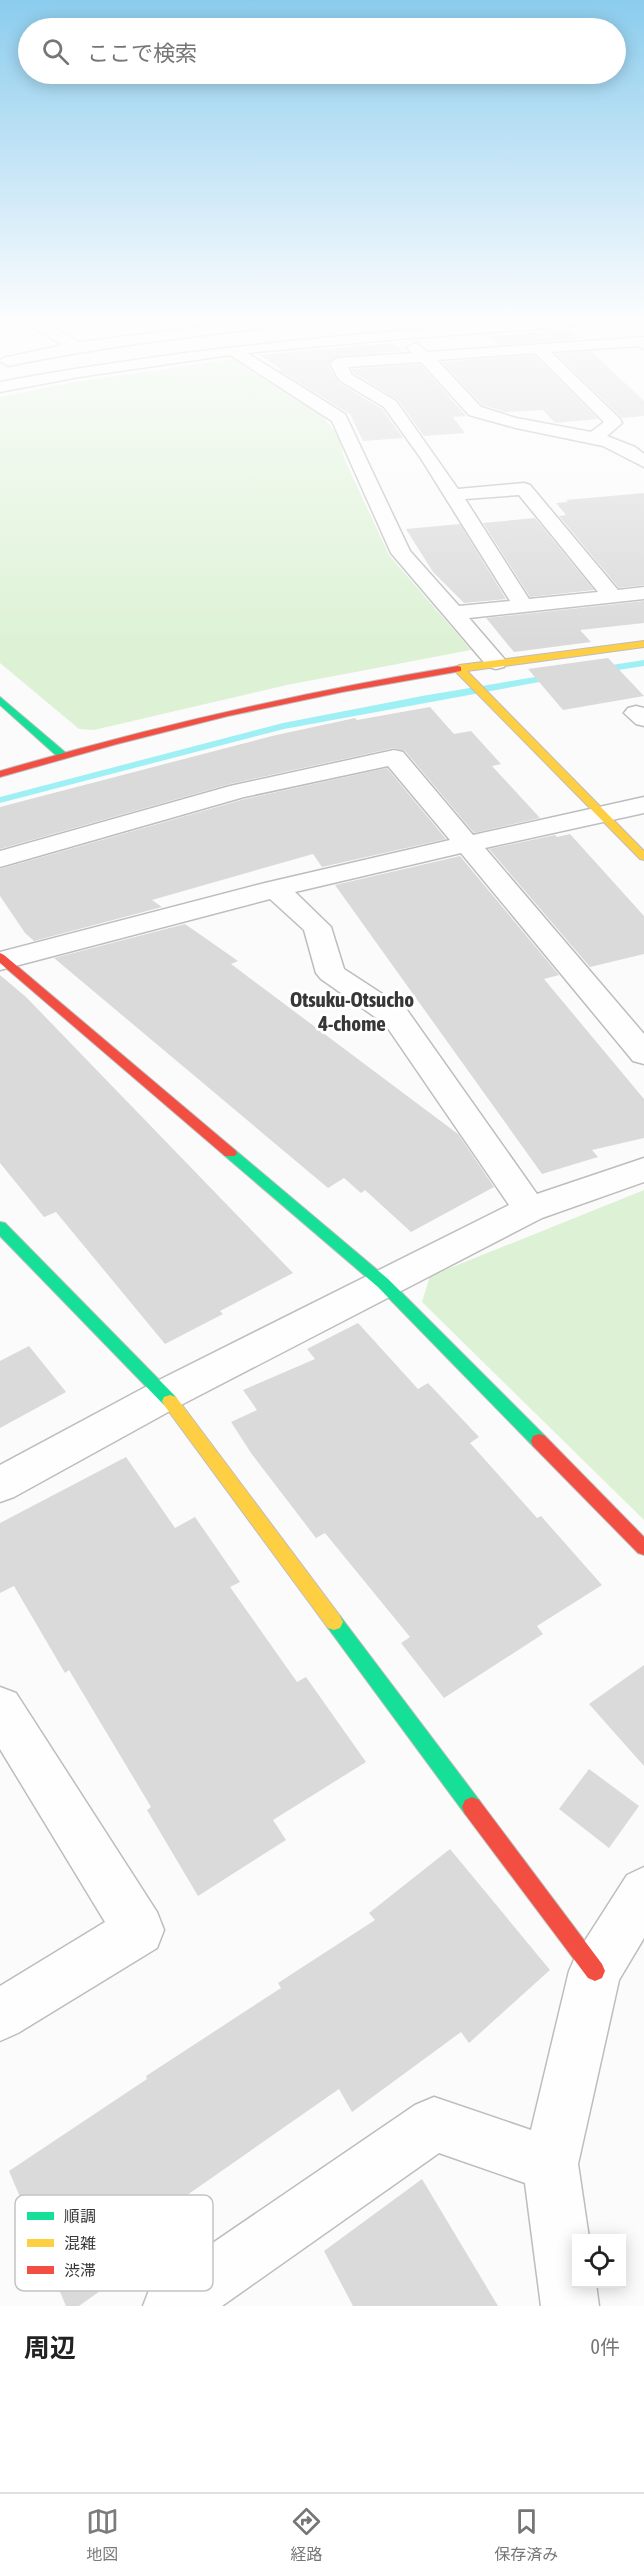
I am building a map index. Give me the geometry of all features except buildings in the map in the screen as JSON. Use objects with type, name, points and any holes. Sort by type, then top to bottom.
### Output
[{"type":"street","points":[[342,426],[401,553],[496,662]]},
{"type":"street","points":[[405,426],[523,605]]},
{"type":"street","points":[[525,426],[594,438],[634,452],[644,462]]},
{"type":"street","points":[[594,438],[611,426]]},
{"type":"street","points":[[452,495],[524,489],[612,596]]},
{"type":"street","points":[[453,613],[644,593]]},
{"type":"street","points":[[2,770],[201,718],[459,668],[644,644]]},
{"type":"street","points":[[459,668],[644,857]]},
{"type":"street","points":[[0,700],[62,755]]},
{"type":"street","points":[[644,712],[636,713],[644,719]]},
{"type":"street","points":[[0,860],[239,790],[394,757],[644,1054]]},
{"type":"street","points":[[1,959],[274,889],[600,813],[644,805]]},
{"type":"street","points":[[274,889],[317,927],[331,973],[396,1017],[530,1209]]},
{"type":"street","points":[[1,959],[383,1283],[644,1548]]},
{"type":"street","points":[[0,1485],[165,1395],[530,1209],[644,1170]]},
{"type":"street","points":[[0,1227],[165,1395],[595,1971]]},
{"type":"street","points":[[0,1708],[139,1930],[0,2015]]},
{"type":"street","points":[[570,2306],[550,2164],[595,1971],[644,1892]]},
{"type":"street","points":[[213,2278],[434,2124],[550,2164]]},
{"type":"street","points":[[172,2306],[194,2291]]},
{"type":"green space","points":[[0,426],[330,426],[339,436],[344,458],[389,555],[471,650],[287,685],[94,730],[79,729],[0,663]]},
{"type":"green space","points":[[644,1190],[644,1520],[422,1302],[430,1276]]},
{"type":"waterway","points":[[599,670],[644,663]]},
{"type":"waterway","points":[[0,800],[283,726],[553,677]]},
{"type":"traffic: fast","points":[[0,700],[62,755]]},
{"type":"traffic: fast","points":[[230,1153],[383,1283],[539,1441]]},
{"type":"traffic: fast","points":[[0,1227],[170,1401]]},
{"type":"traffic: fast","points":[[334,1622],[472,1807]]},
{"type":"traffic: slow","points":[[458,669],[644,644]]},
{"type":"traffic: slow","points":[[459,668],[644,857]]},
{"type":"traffic: slow","points":[[170,1401],[334,1622]]},
{"type":"traffic: jam","points":[[0,774],[170,727],[342,689],[458,669]]},
{"type":"traffic: jam","points":[[0,957],[230,1153]]},
{"type":"traffic: jam","points":[[539,1441],[644,1548]]},
{"type":"traffic: jam","points":[[472,1807],[595,1971]]},
{"type":"district","name":"Otsuku-Otsucho 4-chome","points":[[352,1012]]}]
